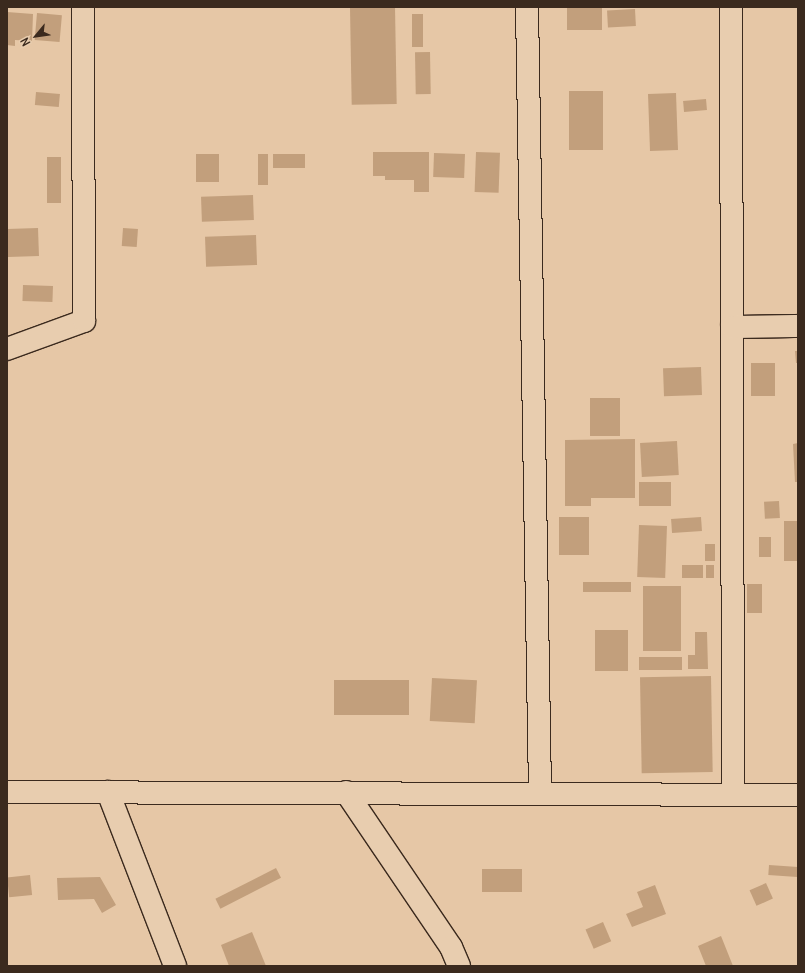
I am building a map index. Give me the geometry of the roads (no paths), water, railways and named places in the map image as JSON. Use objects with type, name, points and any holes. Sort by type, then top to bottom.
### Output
[{"type":"street","points":[[7,349],[84,321],[83,7]]},
{"type":"street","points":[[527,7],[540,793]]},
{"type":"street","points":[[731,7],[733,795]]},
{"type":"street","points":[[732,327],[798,326]]},
{"type":"street","points":[[7,792],[346,792],[798,795]]},
{"type":"street","points":[[108,792],[175,966]]},
{"type":"street","points":[[346,792],[451,946],[459,966]]}]
